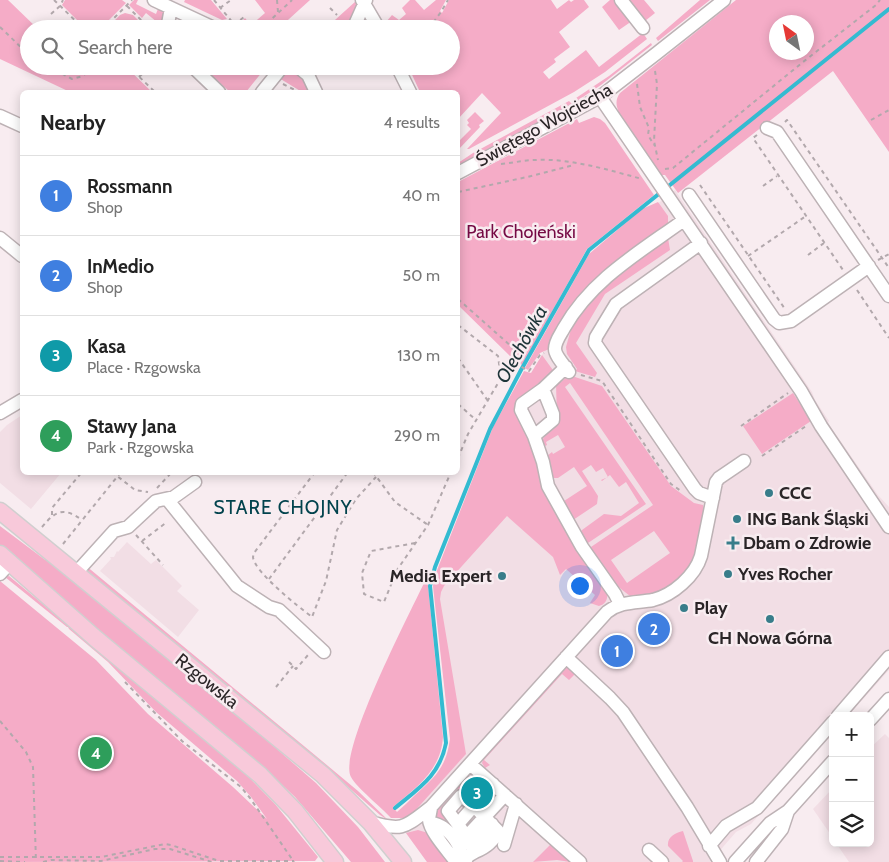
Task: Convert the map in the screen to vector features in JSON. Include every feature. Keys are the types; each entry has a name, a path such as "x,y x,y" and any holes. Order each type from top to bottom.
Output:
{"main road":[{"name":"Rzgowska","path":"0,511 323,776 370,822 403,862"},
{"path":"3,564 260,775 295,811 336,862"}],"street":[{"path":"154,0 205,20"},
{"path":"621,0 643,28"},
{"name":"Świętego Wojciecha","path":"460,172 600,96 648,61 724,0"},
{"path":"357,20 364,1"},
{"path":"364,1 374,20"},
{"path":"169,20 171,8"},
{"path":"201,75 217,90"},
{"path":"266,88 276,75"},
{"path":"308,75 315,90"},
{"path":"402,75 409,90"},
{"path":"600,96 798,386 817,419 889,527"},
{"path":"0,116 20,125"},
{"path":"768,128 777,132 889,296"},
{"path":"688,196 774,319 779,323 791,321 869,266"},
{"path":"620,604 582,547 548,486 534,436 522,410 522,404 568,370 556,354 555,348 569,320 594,288 607,276 684,220"},
{"path":"0,238 20,254"},
{"path":"700,244 616,304 596,337 595,343 695,489 699,493 713,498"},
{"path":"534,436 553,420 553,414 543,389"},
{"path":"0,414 20,401"},
{"path":"370,822 399,828 408,825 431,807 607,612 620,604 655,599 665,595 695,570 701,556 716,482 744,461"},
{"path":"76,573 108,536 119,528 128,527 156,501 174,497 195,482"},
{"path":"167,499 237,586 269,607 279,610 320,649"},
{"path":"566,657 623,712 687,807 720,862"},
{"path":"841,712 889,657"},
{"path":"874,716 889,699"},
{"path":"710,846 726,826 758,808 829,727"},
{"path":"470,764 580,862"},
{"path":"735,862 770,823 788,811 829,765"},
{"path":"471,845 455,821 471,803 493,784"},
{"path":"464,862 471,845 505,795"},
{"path":"471,803 498,829 497,834 486,846 471,845"},
{"path":"504,845 516,804"},
{"path":"431,807 430,822 434,832 456,862"},
{"path":"756,862 782,829 788,811"},
{"path":"430,822 448,831 460,850 464,862"},
{"path":"649,850 662,862"}],"path":[{"path":"54,0 75,20"},
{"path":"51,14 60,6 63,0"},
{"path":"112,20 132,0"},
{"path":"214,0 230,20"},
{"path":"220,8 231,0"},
{"path":"277,0 278,12"},
{"path":"270,20 292,0"},
{"path":"435,20 448,0"},
{"path":"491,156 496,164 536,160 577,164 623,174 654,176 673,168 880,0"},
{"path":"126,6 141,20"},
{"path":"330,8 337,15"},
{"path":"240,20 244,17"},
{"path":"0,27 20,46"},
{"path":"648,61 656,72 657,84 654,176"},
{"path":"630,74 637,83 637,99 649,128 648,135 656,146"},
{"path":"65,75 72,79 83,75"},
{"path":"139,77 153,90"},
{"path":"266,88 285,85 295,90"},
{"path":"871,120 889,110"},
{"path":"460,192 577,164"},
{"path":"762,186 778,176"},
{"path":"700,185 785,309 788,310"},
{"path":"748,256 806,216"},
{"path":"808,255 824,243"},
{"path":"460,301 512,347 518,357 518,365 527,370 529,371 543,353 556,354"},
{"path":"460,326 498,356 501,378 460,450"},
{"path":"460,361 488,401"},
{"path":"568,370 602,381 671,484 687,496"},
{"path":"741,426 798,386"},
{"path":"460,406 476,420"},
{"path":"762,456 817,419"},
{"path":"52,515 52,508 80,475"},
{"path":"63,544 117,477 134,490 145,492 156,489 169,475"},
{"path":"313,475 254,553 253,561 268,579 312,618 326,581 338,530 356,499 376,477 395,502 428,525"},
{"path":"268,579 346,475"},
{"path":"415,543 371,551 362,573 364,594 384,602 397,570 428,525 450,475"},
{"path":"42,527 52,515 66,512 74,514 82,520"},
{"path":"142,541 167,522"},
{"path":"128,527 163,565"},
{"path":"289,662 296,669 320,649"},
{"path":"276,687 293,666"},
{"path":"123,681 182,741 241,787 294,862"},
{"path":"0,721 26,752 34,767 36,862"},
{"path":"0,857 101,857 164,844 218,861 294,862"},
{"path":"43,862 51,860 101,860 155,849 170,849 212,862"},
{"path":"0,861 19,860 25,862"}],"shaded area":[{"path":"675,190 812,392 829,421 828,423 878,495 889,507 889,670 852,712 829,712 829,737 751,824 736,832 710,862 427,862 406,833 397,812 434,778 445,763 448,752 450,739 448,716 433,586 498,431 542,355 594,254"},
{"path":"20,416 20,475 59,475 31,509 0,483 0,432"},
{"path":"127,542 151,564 156,560 182,586 177,591 199,610 178,637 100,571 111,559 110,557 114,557 117,551"},
{"path":"885,734 889,738 889,862 849,862 839,847 874,847 874,744"},
{"path":"829,792 829,832 813,809"}],"green space":[{"path":"0,0 8,0 29,20 20,20 20,68 0,59"},
{"path":"65,0 122,0 126,3 109,20 77,20 62,5"},
{"path":"134,0 138,0 136,4 156,14 159,6 164,13 165,20 154,20 146,13 142,18 129,5"},
{"path":"185,0 211,0 227,19 222,20 184,2"},
{"path":"255,0 310,0 288,20 257,20 265,13"},
{"path":"410,0 415,0 424,10 436,0 446,0 440,11 442,13 449,0 551,0 557,9 569,0 571,2 574,0 584,0 589,7 559,32 570,47 554,59 556,62 543,72 549,79 586,50 599,67 643,33 647,39 605,72 574,92 467,149 501,113 482,93 460,117 460,90 419,90 412,75 460,75 460,20 399,20 406,14 402,8"},
{"path":"610,0 615,0 632,21 619,30 602,7"},
{"path":"629,0 644,0 655,13 645,21"},
{"path":"700,0 710,0 658,41 656,38"},
{"path":"736,0 889,0 889,152 833,71 678,193 665,175 661,175 619,113 616,103 620,93"},
{"path":"356,1 358,3 353,20 335,20"},
{"path":"125,13 133,15 138,20 115,20"},
{"path":"392,15 399,20 388,20"},
{"path":"651,43 652,45 601,85 577,101 576,98 609,76"},
{"path":"34,75 134,75 150,90 66,90"},
{"path":"211,75 260,75 248,90 228,90"},
{"path":"282,75 303,75 312,90 299,90 279,78"},
{"path":"569,101 572,104 460,163 473,153"},
{"path":"475,112 484,121 460,148 460,140 471,129 467,125 469,123 467,120"},
{"name":"Park Chojeński","path":"594,117 605,123 654,195 587,249 522,365 519,363 517,366 513,359 460,307 460,181 577,119 579,123"},
{"path":"658,202 668,216 668,225 610,267 549,349 540,353 528,370 525,368 589,254 642,209"},
{"path":"668,238 670,250 605,294 576,343 597,373 595,377 575,371 577,369 567,354 566,347 571,329 578,317 602,286"},
{"path":"542,355 555,373 522,401 538,459 607,592 607,599 605,603 599,606 590,603 595,595 566,569 560,575 553,557 507,516 444,586 441,592 440,599 466,754 413,813 405,818 391,818 351,777 350,763 355,740 378,681 425,581 428,585 443,737 438,759 433,768 419,785 393,807 397,812 428,783 446,757 450,739 433,586 434,578 493,427 524,371 531,373"},
{"path":"569,375 602,386 671,486 694,503 703,505 700,534 693,558 682,575 667,587 649,594 630,596 616,585 588,549 653,505 570,383 565,387 646,504 585,545 580,534 582,530 604,514 621,516 639,503 626,482 619,487 610,475 608,477 603,468 596,472 591,465 582,471 598,496 597,504 573,520 563,505 564,501 587,486 574,467 558,478 552,478 547,456 565,447 558,435 546,442 547,445 543,447 542,440 556,422 556,384 559,379 561,382","holes":["654,531 670,553 627,583 611,560"]},
{"path":"793,393 811,421 762,454 743,426"},
{"path":"0,526 44,559 67,572 209,690 316,783 358,827 385,862 351,862 295,797 260,764 141,667 0,545"},
{"path":"85,565 358,791 388,820 83,568"},
{"path":"9,576 236,764 275,804 318,857 315,861 0,862 0,581 96,660 148,714 267,819 237,781 156,712 108,662 68,627 5,577"},
{"path":"567,667 574,671 574,675 569,680 562,674 484,760 490,765 485,768 482,763 484,756"},
{"path":"469,778 477,779 483,784 482,792 477,788 470,796 443,814 467,847 433,818 436,810 463,780"},
{"path":"418,830 428,833 450,862 427,862 406,833"},
{"path":"683,831 693,862 682,862 668,846 672,836"},
{"path":"551,844 571,862 557,860 533,862"}],"waterway":[{"name":"Olechówka","path":"395,808 420,787 434,772 439,764 446,743 430,586 435,567 490,429 589,250 889,9"}],"place":[{"name":"CCC","path":"769,493"},
{"name":"ING Bank Śląski","path":"737,519"},
{"name":"Dbam o Zdrowie","path":"733,543"},
{"name":"Yves Rocher","path":"728,574"},
{"name":"Media Expert","path":"502,576"},
{"name":"Play","path":"684,608"},
{"name":"CH Nowa Górna","path":"770,619"},
{"name":"InMedio","path":"654,629"},
{"name":"Rossmann","path":"617,651"},
{"name":"Stawy Jana","path":"96,753"},
{"name":"Kasa","path":"477,793"}],"district":[{"name":"STARE CHOJNY","path":"283,507"}]}
